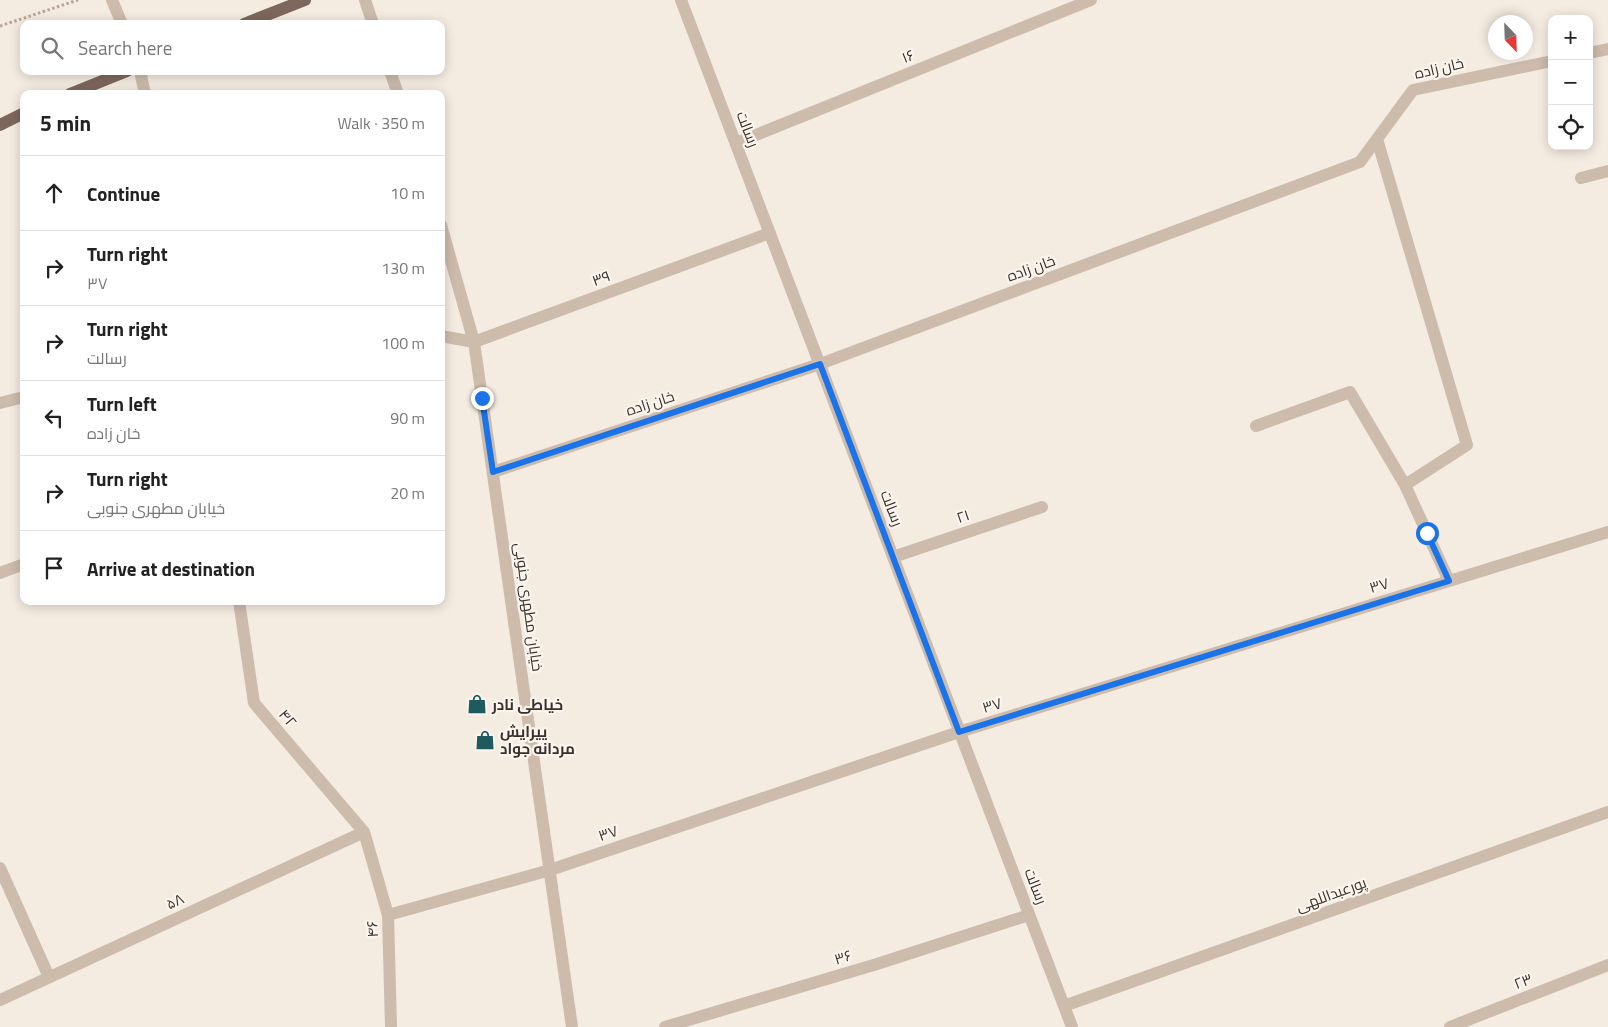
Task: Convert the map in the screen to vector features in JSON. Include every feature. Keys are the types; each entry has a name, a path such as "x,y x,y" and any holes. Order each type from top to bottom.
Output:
{"main road":[{"path":"254,20 305,0"},
{"path":"80,90 116,75"},
{"path":"0,125 20,115"}],"street":[{"path":"112,0 120,20"},
{"path":"365,0 372,20"},
{"name":"رسالت","path":"681,0 1072,1027"},
{"name":"۱۶","path":"736,143 1092,0"},
{"path":"1593,52 1608,49"},
{"name":"خان زاده","path":"493,472 820,364 1360,162 1413,90 1548,62"},
{"path":"141,75 144,90"},
{"path":"391,75 397,90"},
{"path":"1378,139 1467,446 1405,485"},
{"path":"1581,178 1608,172"},
{"name":"۳۹","path":"474,342 770,233"},
{"name":"خیابان مطهری جنوبی","path":"445,240 474,342 572,1027"},
{"path":"445,337 474,342"},
{"path":"1256,426 1350,392 1405,485 1449,581"},
{"path":"0,403 20,398"},
{"name":"۲۱","path":"893,557 1042,506"},
{"name":"۳۷","path":"388,915 550,870 959,732 1608,532"},
{"path":"0,573 20,566"},
{"name":"۴۲","path":"240,605 254,703 364,832"},
{"name":"پورعبداللهی","path":"1064,1006 1608,812"},
{"name":"۴۶","path":"364,832 388,915 390,1027"},
{"name":"۵۸","path":"0,1000 364,832"},
{"path":"0,868 48,977"},
{"name":"۳۶","path":"665,1027 877,964 1029,915"},
{"name":"۲۳","path":"1450,1027 1608,965"}],"path":[{"path":"0,26 78,0"}],"place":[{"name":"خیاطی نادر","path":"477,704"},
{"name":"پیرایش مردانه جواد","path":"485,740"}],"route":[{"path":"482,398 493,472 820,364 959,732 1449,581 1427,533"}]}
